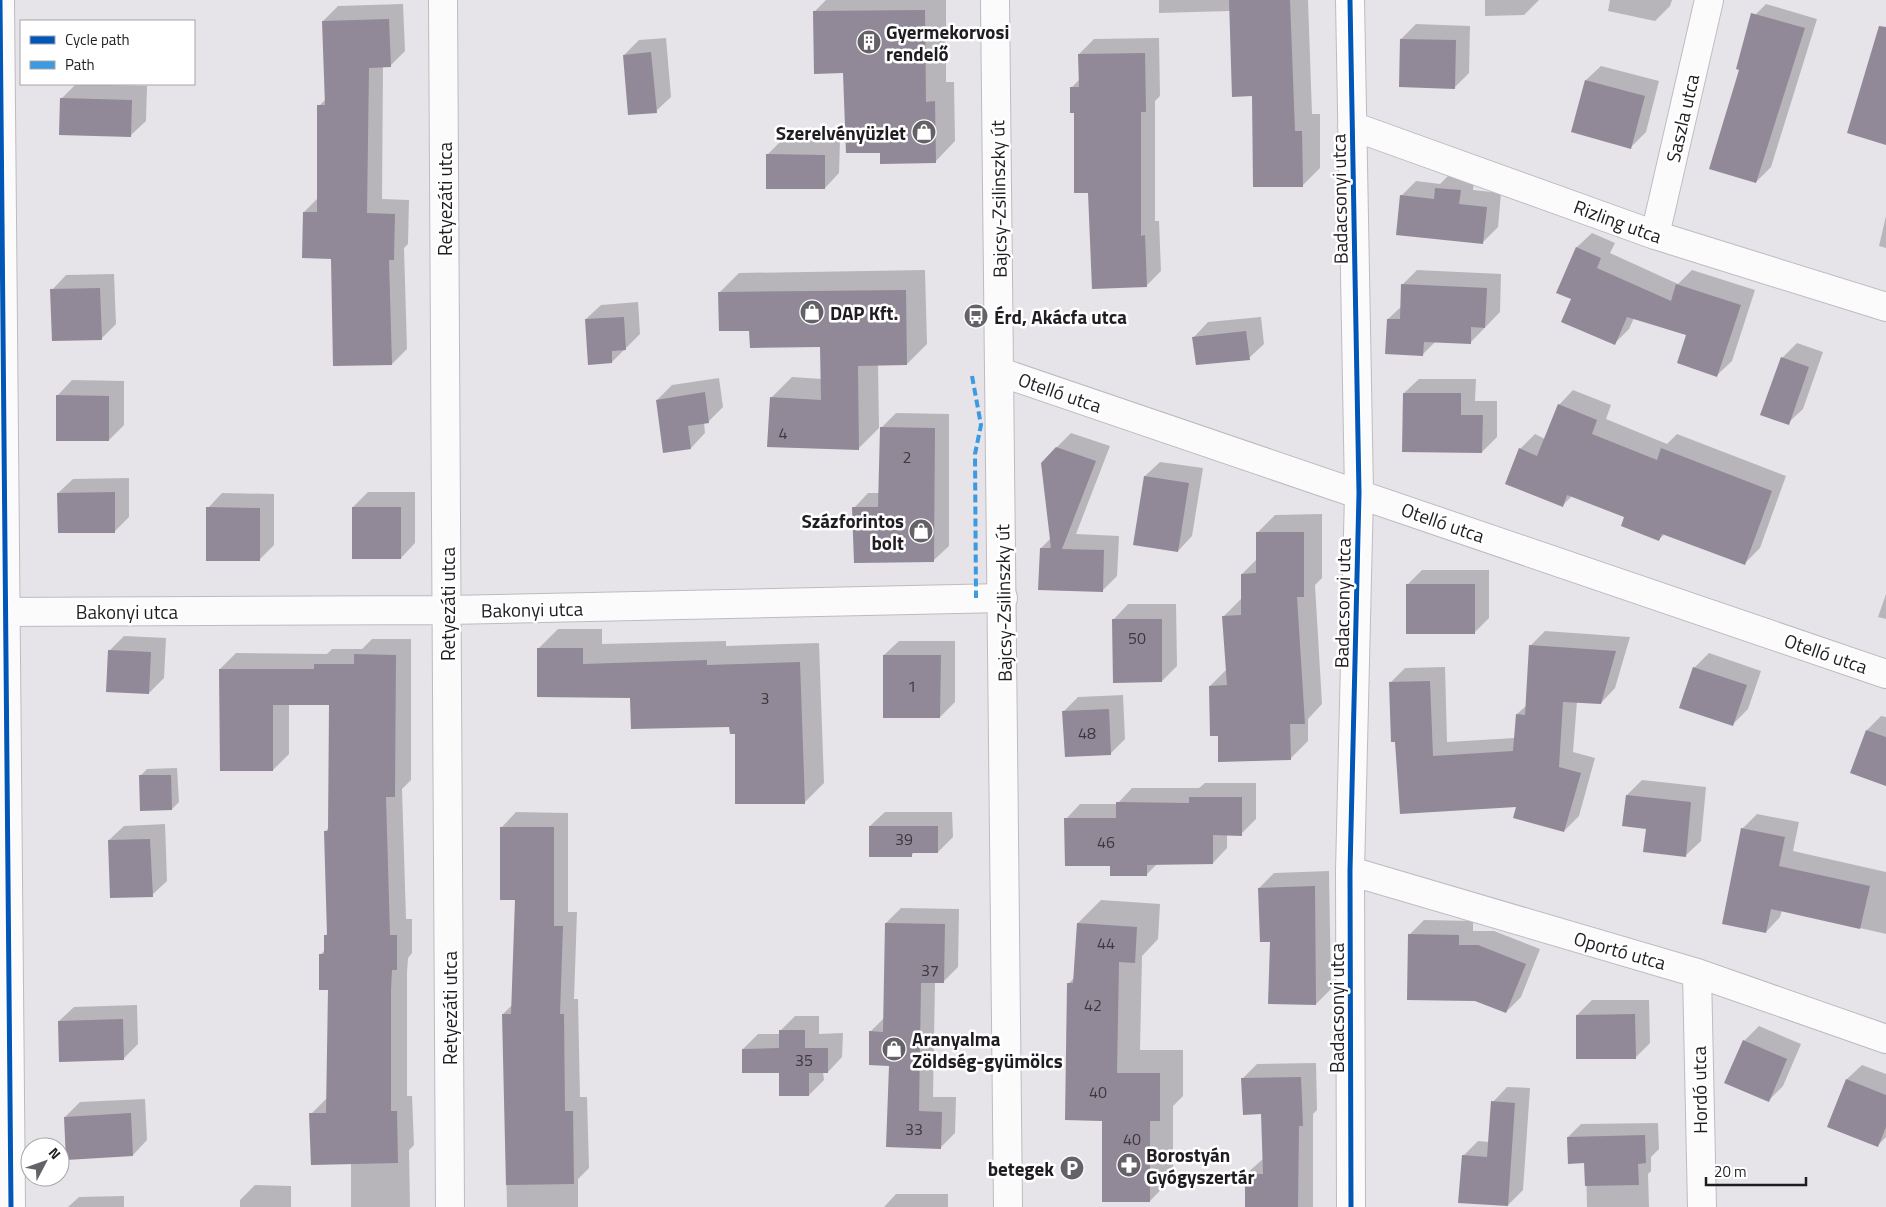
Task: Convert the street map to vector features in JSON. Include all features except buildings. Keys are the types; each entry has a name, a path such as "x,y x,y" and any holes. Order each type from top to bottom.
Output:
{"street":[{"path":"0,0 2,612 11,1207"},
{"name":"Retyezáti utca","path":"443,0 450,1207"},
{"name":"Bajcsy-Zsilinszky út","path":"996,0 1008,1207"},
{"name":"Badacsonyi utca","path":"1350,0 1360,493 1350,871 1351,1207"},
{"name":"Saszla utca","path":"1655,235 1709,0"},
{"name":"Rizling utca","path":"1352,126 1655,235 1886,307"},
{"name":"Otelló utca","path":"1000,372 1360,493 1886,674"},
{"name":"Bakonyi utca","path":"2,612 447,610 1003,598"},
{"name":"Oportó utca","path":"1350,871 1698,973 1886,1039"},
{"name":"Hordó utca","path":"1698,973 1702,1207"}],"marked path":[{"path":"972,376 981,425 975,454 976,598"}],"cycle path":[{"path":"0,0 11,1207"},
{"path":"1350,0 1359,493 1350,871 1351,1207"}],"place":[{"name":"Gyermekorvosi rendelő","path":"869,42"},
{"name":"Szerelvényüzlet","path":"924,132"},
{"name":"DAP Kft.","path":"812,312"},
{"name":"Érd, Akácfa utca","path":"976,316"},
{"name":"Százforintos bolt","path":"921,531"},
{"name":"Aranyalma Zöldség-gyümölcs","path":"894,1049"},
{"name":"Borostyán Gyógyszertár","path":"1129,1165"},
{"name":"betegek","path":"1072,1168"}]}
